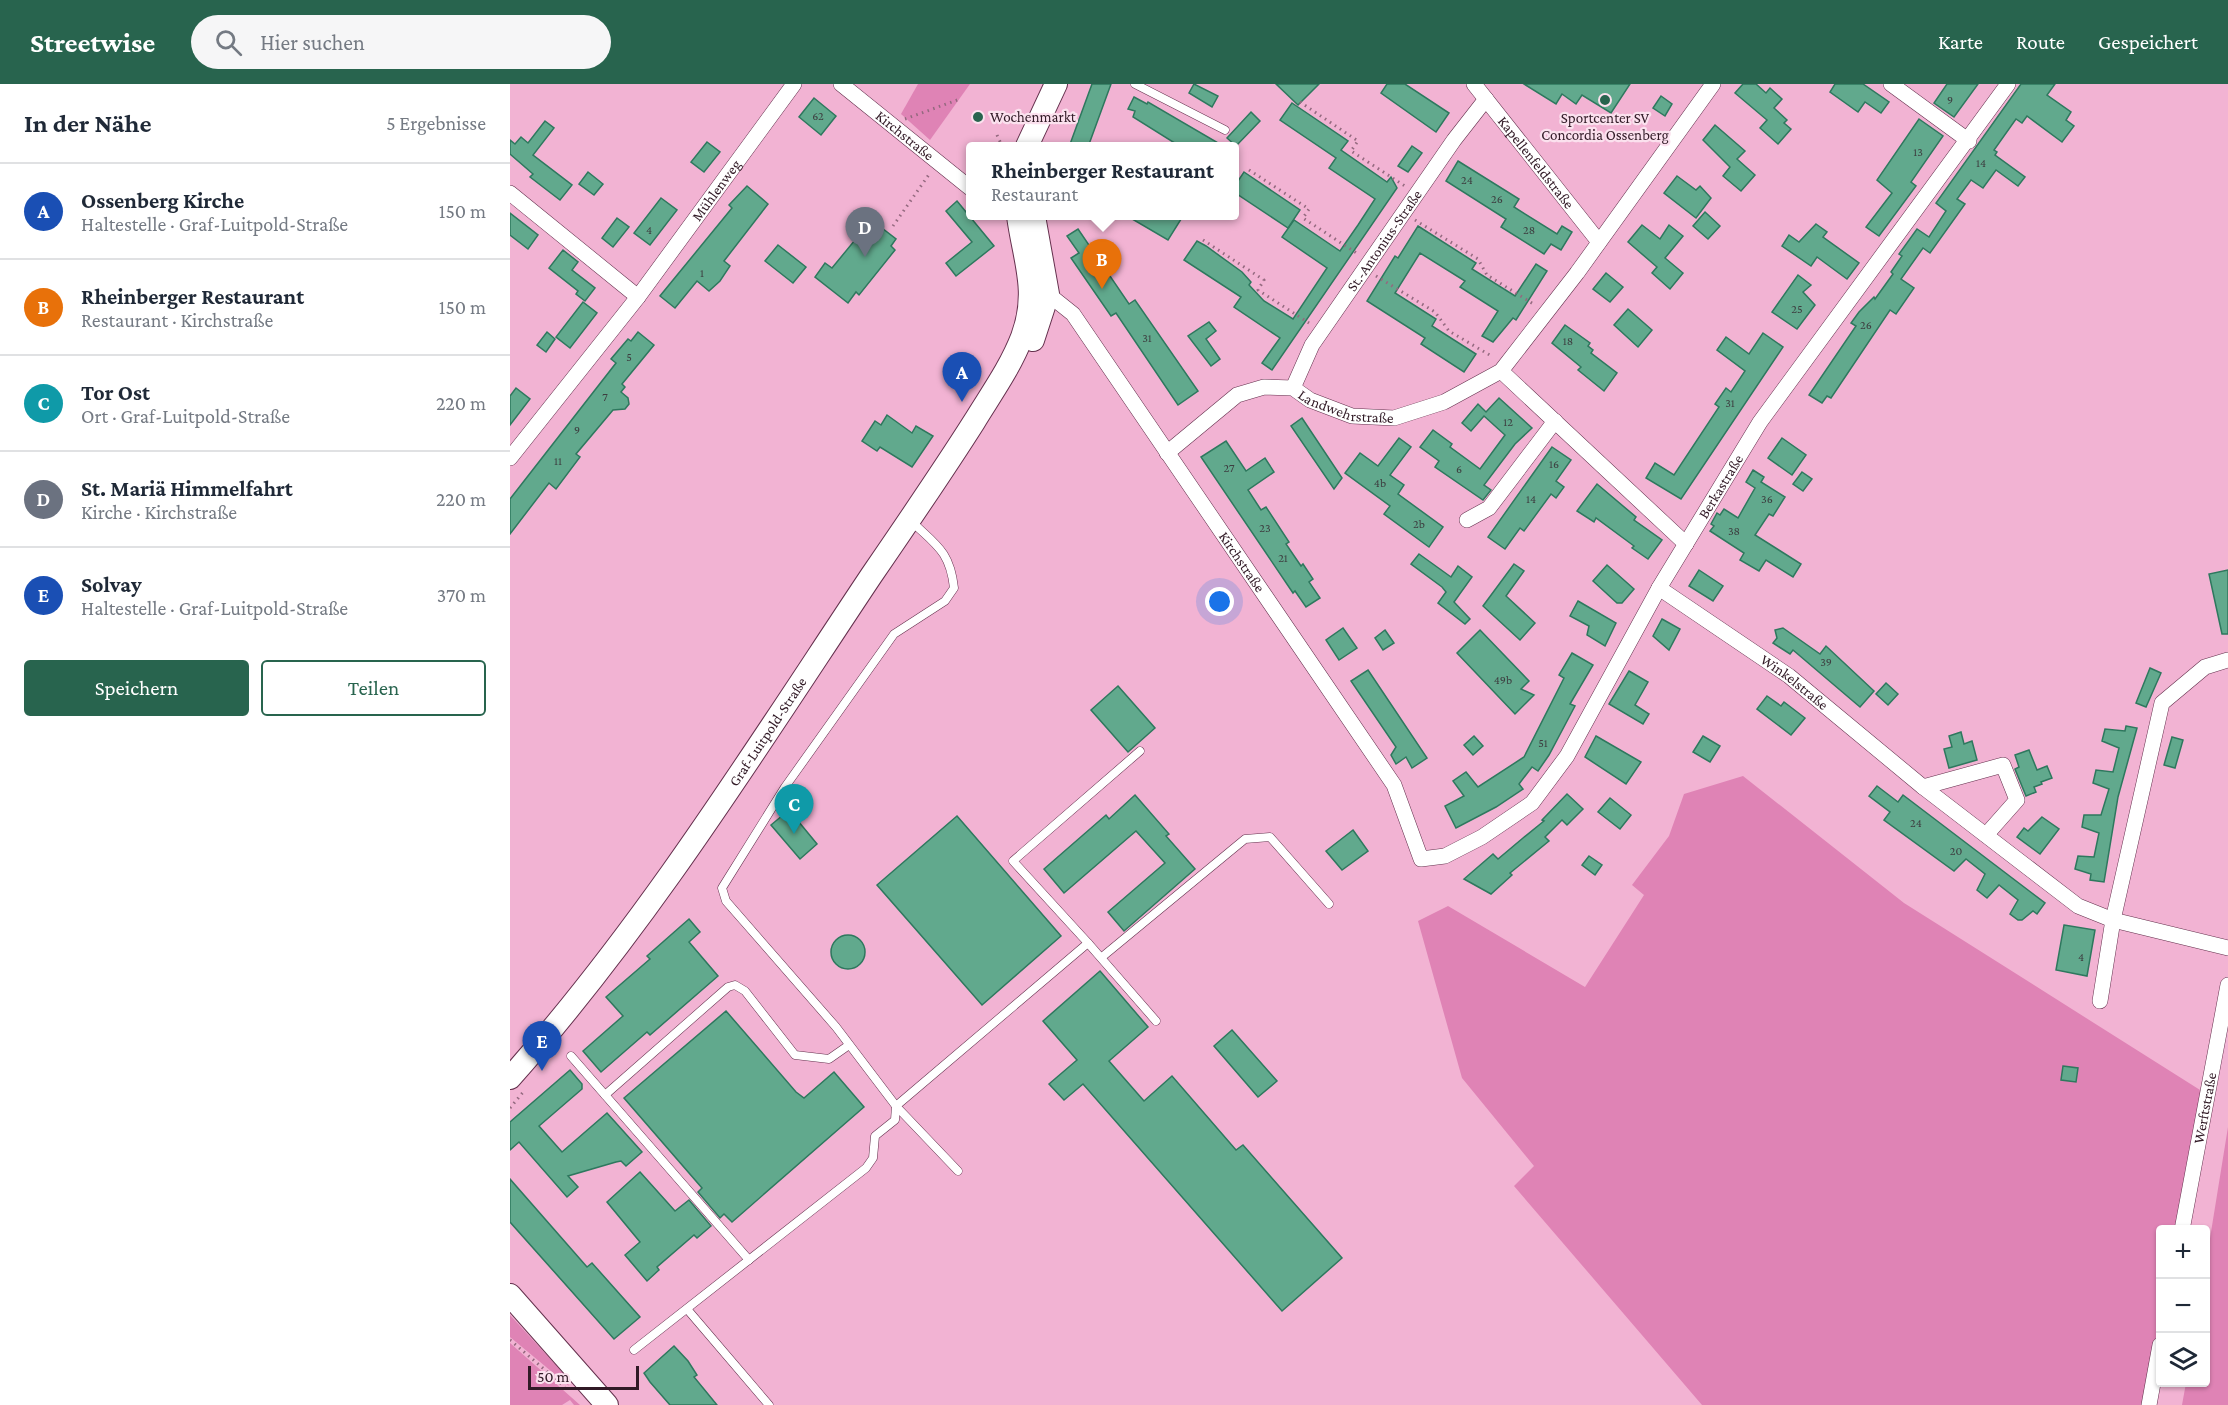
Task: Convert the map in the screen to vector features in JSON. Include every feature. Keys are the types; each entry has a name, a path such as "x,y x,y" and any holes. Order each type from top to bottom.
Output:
{"street":[{"name":"Mühlenweg","path":"510,458 638,297 794,84"},
{"name":"Kirchstraße","path":"841,84 966,185"},
{"path":"1031,142 1036,123 1056,84"},
{"name":"Kapellenfeldstraße","path":"1474,84 1599,242"},
{"name":"Landwehrstraße","path":"1167,453 1237,395 1264,387 1293,388 1310,400 1352,416 1394,418 1444,402 1504,368 1599,242 1713,84"},
{"path":"1891,84 1969,141"},
{"name":"Berkastraße","path":"1421,859 1445,856 1482,837 1532,803 1568,756 1659,588 1760,422 1969,141 2008,84"},
{"name":"St.-Antonius-Straße","path":"1293,388 1312,345 1321,331 1486,99"},
{"path":"510,193 638,297"},
{"name":"Graf-Luitpold-Straße","path":"1019,220 1030,273 1040,295"},
{"name":"Graf-Luitpold-Straße","path":"510,1078 633,927 910,520 1008,370 1040,295 1034,220"},
{"name":"Kirchstraße","path":"1040,295 1073,314 1394,785 1421,859"},
{"path":"1504,368 1555,421 1686,544"},
{"path":"1467,520 1489,508 1555,421"},
{"name":"Winkelstraße","path":"1659,588 1789,676 1923,787 2078,906 2113,920 2228,948"},
{"path":"2100,1001 2113,920 2162,703 2205,667 2228,660"},
{"path":"1923,787 2003,765 2017,800 1986,835"},
{"name":"Werftstraße","path":"2183,1225 2228,985"},
{"path":"510,1295 607,1405"},
{"path":"2149,1405 2156,1367"}],"lane":[{"path":"1135,84 1225,130"},
{"path":"910,520 939,547 952,565 954,588 945,601 894,634 784,787 722,888 726,902 741,921 849,1045 896,1106 958,1171"},
{"path":"1140,751 1013,861 1102,957 1156,1021"},
{"path":"1102,957 1245,839 1270,837 1329,904"},
{"path":"634,1350 866,1168 873,1158 875,1136 895,1120 896,1106 1088,943"},
{"path":"605,1095 728,987 735,985 745,991 795,1056 829,1059 849,1045"},
{"path":"571,1056 749,1260"},
{"path":"687,1309 769,1405"}],"path":[{"path":"890,124 960,99"},
{"path":"1300,102 1358,141 1352,151 1417,194"},
{"path":"997,135 1000,142"},
{"path":"893,226 938,162"},
{"path":"1249,170 1309,209 1303,218 1435,312 1449,331 1504,368"},
{"path":"1403,213 1478,259 1487,274 1546,312"},
{"path":"1203,240 1264,280 1258,290 1321,331"},
{"path":"510,1340 571,1391"}],"shaded area":[{"path":"918,84 970,84 930,140 901,114"},
{"path":"1743,776 1904,903 2208,1095 2183,1225 2156,1225 2156,1367 2149,1405 1702,1405 1514,1186 1534,1166 1462,1078 1418,921 1448,906 1585,987 1644,895 1632,885 1669,836 1684,794"},
{"path":"2228,1127 2228,1405 2182,1405 2185,1387 2210,1387 2210,1238"},
{"path":"510,1315 564,1374 569,1386 510,1337"},
{"path":"510,1343 580,1405 574,1405 570,1400 562,1405 510,1405"}],"building":[{"path":"1092,84 1111,84 1090,142 1071,142"},
{"path":"1194,84 1218,96 1212,107 1189,93"},
{"path":"1276,84 1319,84 1298,105"},
{"path":"1387,84 1405,84 1449,113 1436,132 1381,93"},
{"name":"Sportcenter SV Concordia Ossenberg","path":"1524,84 1630,84 1611,113 1582,95 1576,104 1562,94 1556,104"},
{"path":"1743,84 1756,84 1766,93 1770,88 1782,99 1774,108 1787,120 1784,123 1791,129 1778,144 1760,128 1767,120 1735,93"},
{"path":"1835,84 1863,84 1889,102 1881,113 1865,102 1858,112 1830,92"},
{"path":"1947,84 1978,84 1954,117 1934,103"},
{"path":"2021,84 2055,84 2047,95 2071,112 2066,120 2074,126 2062,142 2027,116 2022,123 2016,119 1994,150 1997,152 1995,155 2025,177 2018,186 1996,170 1983,188 1971,180 1957,199 1965,204 1930,253 1923,248 1901,279 1914,288 1896,314 1890,310 1831,398 1827,396 1822,403 1809,395 1856,326 1851,323 1874,297 1875,299 1893,274 1891,272 1902,256 1899,254 1917,229 1929,237 1946,211 1936,203"},
{"path":"1661,96 1672,104 1665,116 1653,108"},
{"path":"1134,97 1147,104 1148,102 1216,142 1173,142 1133,117 1135,111 1128,109"},
{"path":"814,98 836,116 821,135 799,117"},
{"path":"1292,103 1348,141 1341,150 1387,182 1391,177 1397,188 1272,370 1262,363 1280,338 1234,307 1241,297 1184,260 1197,241 1242,272 1251,282 1249,285 1264,301 1293,319 1327,268 1282,237 1294,220 1340,251 1358,225 1375,199 1329,168 1336,158 1280,120"},
{"path":"1251,112 1260,121 1239,143 1232,142 1227,138"},
{"path":"1919,119 1943,136 1911,182 1916,186 1879,236 1866,227 1892,193 1877,180"},
{"path":"545,121 554,128 533,155 572,185 560,200 530,177 533,174 510,154 510,140 515,144 521,137 528,143"},
{"path":"1715,125 1745,151 1737,159 1755,175 1741,191 1723,176 1730,167 1703,140"},
{"path":"707,142 720,152 704,172 691,162"},
{"path":"1412,146 1422,153 1408,172 1398,166"},
{"path":"1458,161 1519,199 1514,207 1557,234 1562,226 1572,232 1561,250 1551,244 1544,254 1501,227 1506,219 1446,181"},
{"path":"588,172 603,184 594,195 579,184"},
{"path":"1244,172 1300,210 1288,228 1239,195 1239,180"},
{"path":"1677,176 1696,190 1700,186 1711,198 1696,218 1664,193"},
{"path":"747,186 768,204 724,261 730,266 720,281 709,291 697,281 675,308 660,296 732,208 729,205"},
{"path":"661,198 677,210 650,245 634,233"},
{"path":"957,201 966,212 966,220 973,220 994,246 956,276 946,263 972,242 946,211"},
{"path":"1705,212 1720,226 1708,239 1693,226"},
{"path":"510,213 538,235 528,249 510,235"},
{"path":"617,218 629,227 613,247 602,238"},
{"path":"1134,220 1180,220 1168,240"},
{"path":"864,221 875,229 878,225 896,239 891,246 895,250 859,295 856,292 848,303 815,277 825,263 832,268 860,234 856,231"},
{"path":"1816,224 1827,232 1823,237 1859,263 1847,279 1817,257 1811,266 1782,246 1789,235 1799,242"},
{"path":"1642,225 1660,239 1669,225 1683,236 1665,258 1683,273 1670,289 1652,273 1657,267 1628,242"},
{"path":"1418,226 1476,263 1472,269 1515,296 1536,264 1547,271 1516,320 1513,318 1493,342 1482,336 1498,311 1460,287 1465,281 1420,253 1395,293 1436,319 1432,326 1476,354 1464,372 1421,344 1425,338 1367,301 1395,256 1398,258"},
{"path":"1078,229 1129,304 1135,300 1198,391 1178,405 1116,313 1111,316 1071,258 1079,253 1067,236"},
{"path":"778,245 806,267 793,283 765,261"},
{"path":"563,250 578,262 572,270 595,288 585,301 576,294 578,291 549,268"},
{"path":"1606,273 1623,287 1610,302 1593,289"},
{"path":"1798,275 1811,285 1803,292 1815,305 1797,329 1772,312"},
{"path":"583,302 597,313 570,348 556,337"},
{"path":"1628,309 1652,330 1638,347 1614,325"},
{"path":"1209,322 1216,331 1206,339 1220,359 1211,366 1188,336"},
{"path":"1565,325 1590,343 1588,346 1593,350 1591,353 1617,373 1604,391 1578,370 1581,367 1552,343"},
{"path":"547,332 555,339 546,352 537,345"},
{"path":"638,332 654,345 622,384 625,387 621,392 628,398 629,404 625,409 613,410 576,454 580,457 556,489 549,483 510,534 510,499 616,363 611,359 628,339 631,341"},
{"path":"1763,333 1783,347 1681,499 1646,478 1655,463 1674,475 1719,407 1715,404 1726,388 1731,392 1745,371 1717,350 1726,337 1749,354"},
{"path":"516,388 530,399 510,425 510,396"},
{"path":"1499,398 1532,428 1515,444 1484,485 1491,490 1483,500 1435,467 1439,461 1420,447 1433,430 1452,444 1450,447 1480,469 1505,435 1484,416 1471,431 1462,423 1478,404 1486,412"},
{"path":"887,415 912,433 916,426 933,436 912,467 880,447 877,451 862,441 875,421 881,425"},
{"path":"1302,418 1342,478 1334,489 1291,426"},
{"path":"1399,438 1411,447 1390,475 1404,485 1398,494 1443,527 1429,547 1384,514 1390,506 1345,473 1360,453 1378,466"},
{"path":"1782,438 1806,455 1792,475 1768,458"},
{"path":"1226,441 1246,471 1265,458 1274,472 1248,490 1261,510 1266,507 1289,542 1286,544 1313,579 1309,582 1320,598 1306,607 1295,591 1293,593 1201,457"},
{"path":"1552,447 1571,460 1556,481 1564,487 1556,498 1551,494 1524,531 1520,528 1505,549 1488,537"},
{"path":"1753,470 1764,477 1761,482 1785,497 1773,516 1769,514 1755,535 1801,564 1793,577 1766,560 1759,571 1740,560 1744,553 1710,531 1714,526 1711,524 1717,513 1720,515 1724,509 1738,518 1755,488 1746,482"},
{"path":"1802,472 1812,479 1803,491 1793,484"},
{"path":"1597,484 1636,517 1634,520 1662,540 1648,559 1596,518 1594,522 1577,511"},
{"path":"1419,554 1451,577 1458,566 1472,577 1454,602 1470,619 1465,624 1438,603 1446,592 1442,587 1411,564"},
{"path":"1514,564 1524,571 1506,596 1535,623 1520,640 1483,606"},
{"path":"1607,565 1634,589 1622,603 1617,603 1593,581"},
{"path":"1699,570 1723,586 1713,601 1689,586"},
{"path":"2228,570 2228,634 2222,634 2209,574"},
{"path":"1578,601 1616,623 1605,646 1587,635 1589,626 1570,616"},
{"path":"1662,619 1680,629 1669,650 1653,636"},
{"path":"1343,628 1357,648 1339,660 1326,640"},
{"path":"1783,628 1820,654 1826,646 1874,691 1860,707 1793,650 1790,654 1773,643 1777,638 1775,630"},
{"path":"1385,630 1394,643 1383,650 1375,638"},
{"path":"1480,630 1529,681 1521,689 1534,695 1515,714 1457,653"},
{"path":"1572,653 1593,665 1570,704 1575,706 1549,755 1538,771 1532,767 1519,784 1523,789 1496,807 1456,828 1445,806 1464,796 1453,781 1466,772 1478,787 1524,757 1564,678 1559,675"},
{"path":"2150,668 2161,673 2146,707 2136,703"},
{"path":"1368,670 1427,758 1412,768 1406,757 1396,764 1391,755 1396,747 1351,681"},
{"path":"1629,671 1648,682 1635,705 1649,714 1643,724 1609,704"},
{"path":"1886,683 1898,694 1888,705 1876,694"},
{"path":"1118,686 1155,728 1128,752 1091,710"},
{"path":"1767,696 1781,706 1784,702 1805,718 1791,735 1757,709"},
{"path":"2126,726 2137,728 2118,797 2104,882 2090,880 2091,874 2075,869 2078,856 2094,857 2099,833 2082,827 2084,815 2101,815 2109,789 2093,783 2096,770 2113,772 2119,748 2102,741 2105,729 2125,731"},
{"path":"1961,732 1964,744 1972,741 1977,760 1949,768 1944,749 1952,747 1949,736"},
{"path":"1474,736 1483,746 1473,755 1464,745"},
{"path":"1596,736 1641,762 1626,784 1585,757"},
{"path":"1703,736 1720,746 1710,762 1693,752"},
{"path":"2172,737 2183,740 2175,768 2164,765"},
{"path":"2029,750 2037,770 2047,766 2052,778 2041,782 2042,784 2034,787 2036,792 2026,796 2015,769 2019,767 2015,755"},
{"path":"1877,786 1898,802 1903,795 2045,903 2037,914 2033,911 2022,920 2018,920 2010,914 2018,900 1999,885 1987,898 1977,890 1985,874 1966,859 1954,871 1884,820 1890,812 1869,796"},
{"path":"1567,794 1583,809 1567,825 1562,820 1545,837 1549,841 1510,873 1512,875 1491,894 1464,879 1493,854 1498,859 1544,821 1542,820"},
{"path":"1135,795 1169,834 1166,836 1195,869 1124,931 1108,912 1165,863 1136,831 1064,893 1044,869 1106,815 1109,819"},
{"path":"1610,798 1631,815 1620,829 1598,812"},
{"path":"789,810 817,844 800,859 771,825"},
{"path":"957,816 1061,936 982,1005 877,885"},
{"path":"2042,817 2059,829 2040,854 2017,837 2024,828 2028,831"},
{"path":"1353,830 1368,851 1342,870 1326,851"},
{"path":"1589,856 1602,865 1595,875 1582,865"},
{"path":"689,919 700,932 689,942 718,976 650,1035 647,1032 601,1072 583,1051 623,1016 606,997 650,959 647,956"},
{"path":"2064,925 2095,930 2087,976 2056,970"},
{"path":"848,935 860,940 865,952 860,964 848,969 836,964 831,952 836,940"},
{"path":"1100,971 1148,1027 1109,1061 1144,1101 1172,1076 1236,1150 1243,1145 1342,1258 1282,1311 1083,1084 1064,1100 1049,1084 1077,1060 1043,1021"},
{"path":"726,1011 796,1092 804,1098 834,1072 864,1107 732,1222 724,1214 720,1218 698,1192 702,1188 624,1098"},
{"path":"1232,1030 1277,1081 1258,1097 1214,1046"},
{"path":"2063,1066 2078,1068 2076,1082 2061,1080"},
{"path":"570,1070 582,1084 582,1089 539,1126 562,1152 607,1113 642,1152 626,1166 621,1161 568,1176 578,1187 567,1197 519,1142 510,1150 510,1122"},
{"path":"640,1172 675,1211 689,1200 711,1226 697,1238 694,1235 657,1267 659,1270 647,1281 625,1255 640,1242 607,1202"},
{"path":"510,1179 587,1267 592,1263 640,1317 614,1339 510,1222"},
{"path":"674,1346 688,1361 697,1375 694,1377 717,1405 670,1405 650,1382 644,1373"}],"place":[{"name":"Sportcenter SV Concordia Ossenberg","path":"1605,100"},
{"name":"Wochenmarkt","path":"978,117"},
{"name":"St. Mariä Himmelfahrt","path":"865,257"},
{"name":"Rheinberger Restaurant","path":"1102,289"},
{"name":"Ossenberg Kirche","path":"962,402"},
{"name":"Tor Ost","path":"794,834"},
{"name":"Solvay","path":"542,1071"}]}
